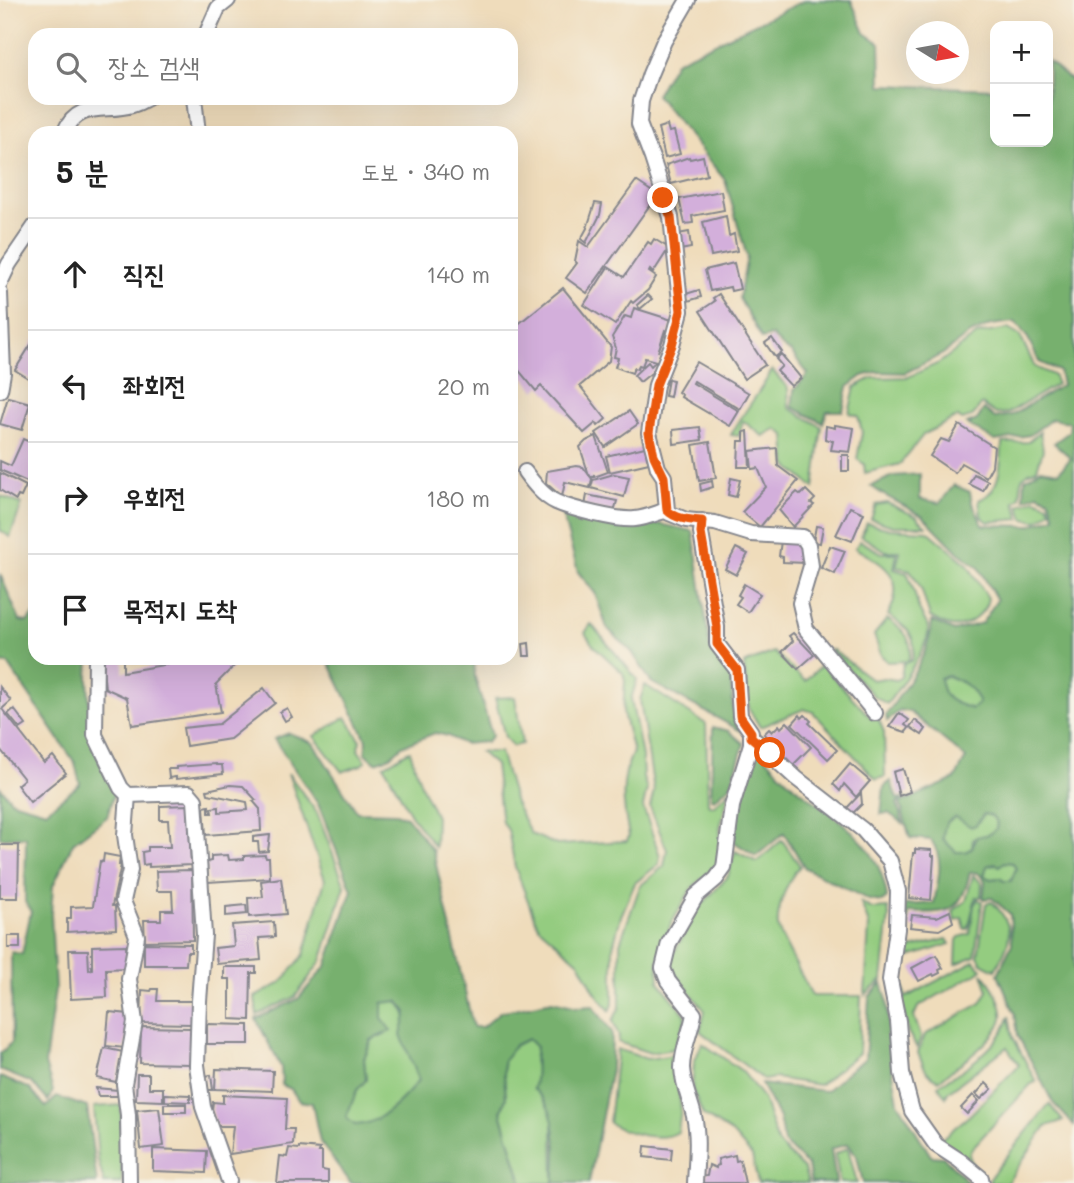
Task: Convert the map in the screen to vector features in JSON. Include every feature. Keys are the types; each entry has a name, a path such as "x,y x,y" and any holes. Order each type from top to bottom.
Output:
{"street":[{"path":"209,28 218,8 228,0"},
{"path":"688,0 664,41 650,74 641,102 639,124 671,217 681,311 672,345 656,385 649,433 654,456 664,477 667,510 686,520 715,523 751,534 803,537 808,545 811,566 800,603 806,629 875,713"},
{"path":"68,126 74,116 86,111 132,105"},
{"path":"195,105 197,126"},
{"path":"0,283 28,236"},
{"path":"0,293 3,373 0,391"},
{"path":"525,472 535,486 555,502 573,507 620,519 637,519 667,510"},
{"path":"695,1183 697,1143 694,1116 684,1089 682,1065 694,1014 668,981 663,968 669,943 696,897 724,868 732,806 751,737 751,732 740,716 737,670 717,644 717,627 701,533 702,521"},
{"path":"96,665 95,735 121,788 128,795 189,793 195,800 204,935 197,1065 203,1107 229,1181"},
{"path":"751,737 796,778 863,830 890,861 898,891 897,929 890,980 898,1021 902,1073 912,1111 936,1145 981,1178 982,1183"},
{"path":"128,795 125,835 130,870 123,901 137,936 129,979 135,1022 124,1084 128,1115 129,1183"}],"green space":[{"path":"805,0 851,0 865,33 880,43 881,85 990,89 990,147 1053,147 1053,65 1074,83 1074,1125 1053,1103 1018,1036 1015,1014 998,974 1012,944 1010,914 992,898 983,899 985,881 978,873 970,872 962,896 951,908 934,912 909,912 907,924 904,925 905,905 934,903 939,863 931,840 910,838 900,803 955,779 966,758 910,712 900,710 887,721 886,715 922,659 932,621 954,631 982,623 997,600 978,567 958,552 923,516 871,486 893,476 920,474 920,499 940,503 954,485 970,492 972,503 983,525 1029,526 1055,517 1049,499 1038,494 1024,499 1025,479 1041,469 1059,472 1071,458 1054,443 1069,432 1070,422 1052,419 1030,435 995,441 967,424 977,420 984,409 995,418 1012,415 1062,385 1059,371 1039,362 1028,338 1015,322 991,325 968,335 943,354 905,373 877,372 863,376 848,387 843,411 827,411 823,423 792,407 794,390 808,374 791,352 772,336 762,339 739,298 747,257 725,180 656,95 675,62","holes":["948,676 959,680 979,703 972,709 950,700 943,692 940,678","984,814 992,816 997,823 996,829 990,834 976,837 972,848 965,852 956,852 943,839 945,825 952,819 956,817 971,827 976,825","1005,862 1013,863 1016,869 1011,881 984,876 987,866 995,863 999,866"]},
{"path":"1008,329 1020,336 1035,367 1053,375 1057,384 1008,413 996,414 982,404 972,417 962,420 957,417 924,434 900,464 865,473 864,464 857,459 862,432 858,416 849,413 855,387 872,378 908,377 939,363 978,334"},
{"path":"772,370 788,388 789,408 822,427 814,488 787,465 785,435 776,429 763,436 743,421 739,436 731,435"},
{"path":"1040,432 1043,450 1037,469 1022,478 1020,498 1015,502 1020,519 988,522 981,516 979,500 992,490 996,483 1002,443 1028,442"},
{"path":"0,496 22,504 10,537 0,530"},
{"path":"1035,499 1048,504 1051,511 1037,521 1024,519 1019,505"},
{"path":"887,503 916,516 926,526 893,526 871,519 876,505"},
{"path":"562,513 620,529 660,524 693,531 710,648 730,672 734,720 741,731 651,682 632,652 607,628 595,593 578,572"},
{"path":"867,523 890,529 928,531 967,564 988,598 984,609 975,619 957,626 946,625 930,617 921,588 910,570 896,567 900,551 886,551 861,536"},
{"path":"860,541 882,553 897,553 894,569 907,573 928,627 922,650 887,704 874,696 830,650 872,680 896,680 901,677 903,664 912,660 914,645 910,633 888,615 896,591 894,582 876,560 855,548"},
{"path":"0,574 20,621 28,621 28,665 89,665 91,740 114,793 107,817 73,843 53,886 51,914 55,989 45,1064 53,1091 48,1101 32,1083 0,1070 0,1054 12,1042 11,952 22,954 31,911 25,902 26,837 0,838 0,787 12,801 46,811 80,784 75,763 8,664 0,663"},
{"path":"887,619 898,627 909,642 908,661 887,662 881,655 874,635"},
{"path":"591,624 637,679 631,699 647,789 643,807 660,856 659,864 635,883 621,916 613,947 613,1004 610,1011 595,992 579,962 539,927 515,867 508,830 502,822 495,765 480,752 500,752 515,803 531,834 557,845 627,841 629,836 624,783 633,752 623,713 625,681 623,673 593,645 585,633"},
{"path":"774,652 805,681 822,665 872,719 879,720 884,732 885,777 876,779 813,712 804,709 760,727 749,709 744,664"},
{"path":"330,665 474,665 475,677 492,736 486,742 464,744 435,733 402,746 390,757 376,762 365,753 367,741"},
{"path":"947,676 967,686 979,703 972,709 950,700 943,692 939,678"},
{"path":"645,685 706,724 708,804 713,806 729,792 720,828 721,845 717,864 691,889 670,926 658,962 659,982 686,1015 683,1028 674,1049 650,1053 618,1042 619,1037 613,1021 620,1006 620,943 640,886 664,866 667,850 650,807 654,791 640,700"},
{"path":"515,697 522,744 512,746 505,737 495,698"},
{"path":"346,717 360,740 358,750 366,761 342,772 314,736"},
{"path":"713,727 729,731 744,744 731,785 714,799 711,798"},
{"path":"289,733 313,743 357,812 396,813 407,817 433,851 473,1027 482,1027 500,1012 552,1001 578,1007 593,1006 612,1032 611,1069 589,1183 554,1183 555,1132 548,1108 533,1089 536,1047 528,1039 515,1045 503,1062 506,1098 501,1112 522,1183 351,1183 320,1142 312,1103 299,1101 291,1089 282,1085 281,1067 256,1019 298,999 326,966 352,890 318,804 274,739","holes":["398,1001 407,1012 401,1035 419,1080 399,1103 382,1116 355,1125 346,1118 357,1090 366,1080 364,1059 371,1040 391,1031 382,1018 382,1003"]},
{"path":"757,748 787,780 838,819 865,845 883,878 887,898 882,902 869,900 805,868 784,833 756,856 734,842 741,794"},
{"path":"410,751 421,785 436,817 435,847 411,815 384,765"},
{"path":"288,773 317,813 345,886 321,961 295,997 257,1015 255,997 281,983 304,955 325,880"},
{"path":"891,781 897,799 906,797 897,803 903,823 888,813 881,814 884,787"},
{"path":"984,814 992,816 997,823 996,829 990,834 973,839 972,848 965,852 956,852 942,839 945,825 952,819 956,817 976,825"},
{"path":"782,840 800,866 787,886 779,912 778,927 788,950 812,996 861,996 859,1053 819,1085 775,1078 764,1080 700,1031 705,1011 671,968 672,956 698,909 728,876 735,851 757,862"},
{"path":"1013,863 1016,869 1011,881 984,876 986,866"},
{"path":"973,875 982,883 981,897 976,897 968,929 965,929 962,918 955,921 953,911 966,901"},
{"path":"978,899 982,902 975,956 956,964 957,940 970,934 974,905"},
{"path":"992,902 1005,919 1009,934 1005,951 995,970 982,963 978,956 986,903"},
{"path":"861,903 872,909 888,908 889,915 882,980 865,995 869,925"},
{"path":"947,939 950,944 907,958 902,971 905,995 900,998 897,968 899,959 909,949"},
{"path":"974,961 982,969 918,1007 914,1016 921,1037 917,1048 908,1032 901,1000"},
{"path":"982,973 1001,1006 1002,1018 999,1026 985,1043 939,1080 931,1076 918,1053 925,1035 981,1003 988,991"},
{"path":"882,983 887,1000 890,1055 898,1102 931,1156 944,1157 969,1183 863,1183 857,1157 848,1144 831,1149 836,1183 811,1183 808,1166 784,1143 779,1118 761,1084 826,1091 865,1059 869,997"},
{"path":"398,1001 408,1019 419,1080 381,1117 363,1126 352,1124 345,1118 357,1090 366,1080 364,1059 382,1018 382,1002"},
{"path":"1009,1016 1013,1037 1036,1082 1031,1084 972,1148 969,1155 973,1166 941,1139 970,1115 1019,1065 1007,1047 948,1092 946,1097 938,1085 981,1056 999,1037"},
{"path":"528,1039 536,1047 534,1061 553,1121 554,1183 522,1183 501,1112 506,1098 503,1062 515,1045"},
{"path":"702,1043 742,1071 763,1098 778,1144 804,1169 808,1183 758,1183 752,1156 733,1134 703,1115 692,1089 694,1063"},
{"path":"617,1049 647,1059 674,1055 681,1109 678,1132 653,1137 624,1130 609,1123"},
{"path":"0,1077 29,1088 46,1107 57,1097 87,1107 97,1183 0,1183"},
{"path":"1049,1104 1063,1121 1046,1126 1007,1183 989,1183 991,1176"},
{"path":"121,1105 122,1183 104,1183 98,1160 94,1107"},
{"path":"848,1148 857,1183 840,1183 835,1154"}],"building":[{"path":"667,125 669,132 674,131 680,154 665,158 658,128"},
{"path":"703,156 707,175 671,184 666,165 689,157"},
{"path":"636,181 657,195 587,293 566,278 577,263 575,261 579,241 588,247"},
{"path":"721,191 724,210 692,216 693,223 685,224 679,199"},
{"path":"595,203 602,204 600,215 586,243 581,239"},
{"path":"726,216 729,236 734,234 737,251 711,256 703,222"},
{"path":"689,232 691,248 680,250 678,234"},
{"path":"654,239 669,248 653,273 650,270 649,272 656,277 648,290 633,303 631,301 615,325 584,305 608,267 624,277 648,242 651,244"},
{"path":"734,263 740,289 731,291 730,287 710,291 705,270"},
{"path":"563,288 611,347 609,361 580,386 606,419 598,426 596,423 584,433 541,386 536,391 518,369 518,324"},
{"path":"699,290 701,297 688,301 686,294"},
{"path":"719,294 765,365 744,379 700,311 715,301 713,298"},
{"path":"648,295 652,299 640,309 637,305"},
{"path":"634,308 672,320 670,331 665,330 658,352 666,331 670,332 655,370 640,382 634,375 648,362 651,366 656,361 645,358 642,366 634,368 632,373 615,367 618,358 614,357 616,348 612,337 625,316 631,318"},
{"path":"772,338 782,352 775,357 765,343"},
{"path":"28,349 28,378 15,370"},
{"path":"781,354 801,378 791,386 777,371 782,366 776,359"},
{"path":"696,362 749,393 740,409 694,381 693,383 739,411 730,426 681,397 678,392"},
{"path":"668,379 673,380 670,397 665,396"},
{"path":"8,397 28,402 22,430 0,424"},
{"path":"629,411 638,424 605,447 596,433"},
{"path":"835,425 854,428 850,452 831,450 833,441 825,439 826,426 835,428"},
{"path":"959,425 994,447 992,466 986,477 961,463 955,473 930,456 941,439 949,442"},
{"path":"700,427 702,440 674,444 673,430"},
{"path":"748,431 750,467 738,467 739,441 744,441 744,432"},
{"path":"596,436 608,472 594,477 594,474 593,477 589,475 580,447"},
{"path":"23,439 28,441 28,482 0,470 0,461 11,466"},
{"path":"710,442 716,478 699,481 693,445"},
{"path":"645,447 649,463 610,472 606,456"},
{"path":"777,448 778,466 798,481 760,527 742,512 766,487 758,468 752,469 750,451"},
{"path":"842,455 849,455 849,471 842,471"},
{"path":"583,467 592,479 590,488 565,482 562,497 546,483 547,471"},
{"path":"0,473 26,486 21,497 18,496 16,500 0,490"},
{"path":"614,474 629,477 624,497 591,488 593,480"},
{"path":"974,474 988,481 983,491 969,484"},
{"path":"731,478 740,480 736,497 728,495"},
{"path":"712,481 713,487 701,491 700,484"},
{"path":"806,490 815,499 811,503 814,505 793,527 779,510 797,492 801,495"},
{"path":"587,495 617,501 614,512 585,506"},
{"path":"850,507 864,513 852,541 836,535"},
{"path":"816,526 823,527 820,543 813,542"},
{"path":"781,541 804,544 806,563 783,562 783,557 779,556"},
{"path":"830,546 845,551 835,574 821,568"},
{"path":"736,548 748,554 736,575 725,569"},
{"path":"744,584 760,594 748,612 736,604"},
{"path":"793,633 814,655 798,669 782,652 793,641 789,636"},
{"path":"529,643 530,656 524,656 523,644"},
{"path":"103,665 123,665 123,672 163,665 235,665 216,684 221,712 132,725 127,698 105,688"},
{"path":"0,687 11,701 2,709 44,763 53,756 66,773 30,802 17,785 24,779 0,749"},
{"path":"264,688 275,703 230,739 186,746 183,728 219,724"},
{"path":"287,708 292,717 285,721 280,712"},
{"path":"14,709 26,725 20,729 8,714"},
{"path":"899,713 909,720 905,725 909,728 906,732 889,727"},
{"path":"800,715 802,718 805,715 811,721 809,723 837,750 828,759 792,724"},
{"path":"915,720 926,729 922,735 910,727"},
{"path":"787,722 811,747 793,765 764,734 769,729 772,732 779,725 781,728"},
{"path":"850,764 870,781 856,797 844,784 840,791 833,784"},
{"path":"222,765 223,774 169,778 168,769"},
{"path":"903,769 910,792 899,796 893,772"},
{"path":"230,785 243,786 256,800 253,801 260,809 261,831 206,835 204,807 209,806 209,813 212,813 211,808 219,807 219,812 248,810 247,802 208,794 207,790"},
{"path":"861,793 862,804 852,814 846,809"},
{"path":"188,805 191,865 143,865 142,852 148,851 148,847 170,847 168,820 160,820 160,806"},
{"path":"270,835 268,851 259,852 258,842 253,842 253,837"},
{"path":"0,845 19,845 18,898 0,898"},
{"path":"915,849 932,850 934,856 931,900 909,898"},
{"path":"104,854 120,857 121,865 112,906 115,906 116,929 67,932 71,907 93,906 100,861 103,862"},
{"path":"228,855 229,860 265,855 269,858 270,878 208,882 207,862 211,861 211,856"},
{"path":"192,870 193,940 145,941 144,920 161,920 161,910 173,910 172,891 157,891 156,871"},
{"path":"281,878 286,914 249,917 248,898 263,897 261,881"},
{"path":"246,905 247,914 226,916 226,907"},
{"path":"950,911 953,922 939,930 910,927 912,915 937,917"},
{"path":"274,922 275,937 259,938 261,960 217,964 215,948 234,946 232,925"},
{"path":"8,936 20,936 20,948 8,948"},
{"path":"144,943 191,944 191,952 187,952 186,965 144,965"},
{"path":"126,945 127,968 106,969 107,997 71,999 69,950 88,950 89,970 92,969 92,946"},
{"path":"936,955 943,968 939,970 940,973 919,981 912,968"},
{"path":"224,967 256,967 256,973 251,973 250,1020 230,1019 230,979 224,979"},
{"path":"158,989 157,1001 193,1001 191,1024 141,1023 142,990"},
{"path":"109,1012 129,1014 125,1048 106,1046"},
{"path":"207,1024 249,1025 249,1044 207,1044"},
{"path":"141,1027 191,1028 190,1064 140,1063"},
{"path":"104,1048 123,1052 116,1082 97,1078"},
{"path":"216,1069 273,1071 272,1091 215,1089"},
{"path":"137,1074 149,1074 149,1088 163,1088 163,1101 136,1100"},
{"path":"211,1075 213,1090 208,1090 205,1076"},
{"path":"986,1083 992,1089 981,1099 976,1094"},
{"path":"96,1088 118,1090 118,1096 98,1096"},
{"path":"165,1094 190,1095 190,1102 165,1101"},
{"path":"223,1095 287,1098 285,1129 294,1129 293,1144 230,1154 233,1126 216,1126 212,1110 213,1102 223,1103"},
{"path":"973,1095 979,1101 967,1114 961,1108"},
{"path":"164,1104 186,1104 186,1112 164,1112"},
{"path":"159,1108 164,1146 141,1149 137,1110"},
{"path":"645,1146 672,1149 671,1160 644,1157"},
{"path":"289,1148 320,1149 322,1170 328,1171 328,1183 277,1183 280,1156 287,1157"},
{"path":"153,1149 207,1151 206,1173 153,1171"},
{"path":"735,1155 736,1161 740,1160 745,1183 698,1183 701,1177 707,1176 709,1165 716,1168 719,1165 718,1159"}],"route":[{"path":"663,198 671,217 681,311 672,345 656,385 649,433 658,468 664,477 667,510 686,520 702,521 701,533 717,627 717,644 737,670 740,716 751,732 751,737 770,753"}]}
